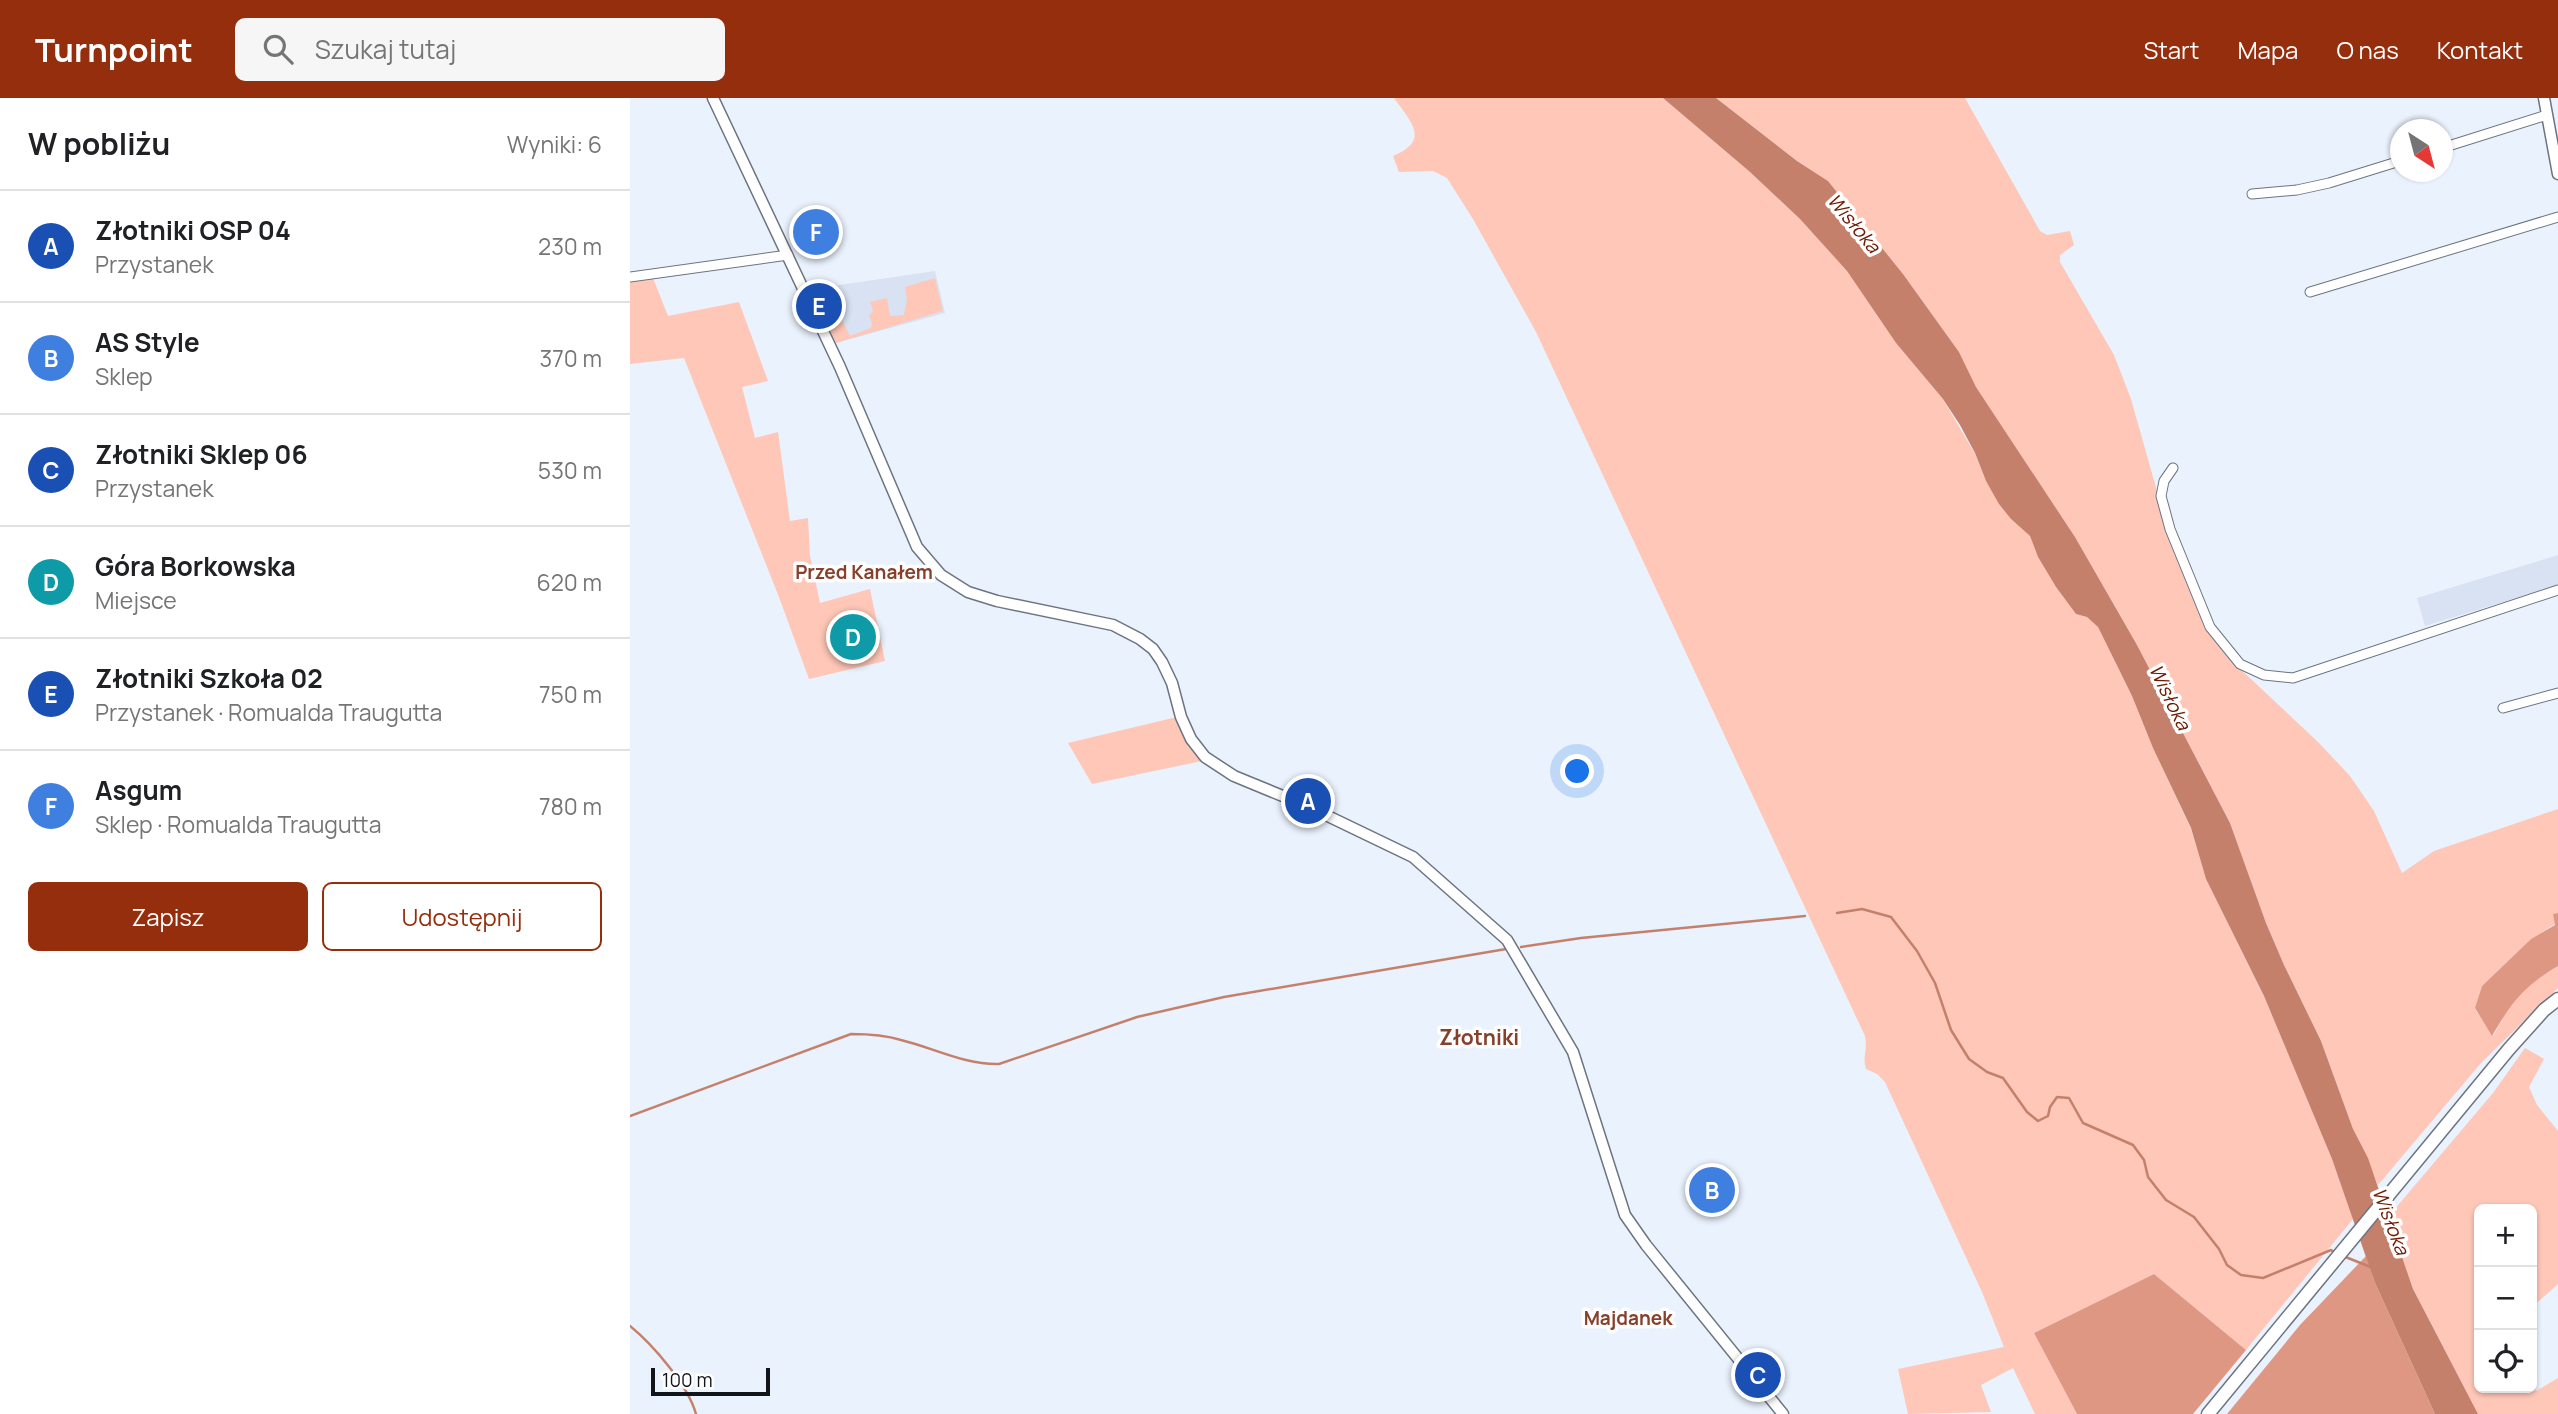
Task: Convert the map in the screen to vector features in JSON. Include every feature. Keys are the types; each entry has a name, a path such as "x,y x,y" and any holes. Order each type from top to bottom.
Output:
{"main road":[{"path":"2208,1414 2509,1049 2544,1010 2558,999"}],"street":[{"path":"713,98 840,367 916,547 941,575 968,592 997,601 1113,625 1140,639 1153,649 1162,662 1172,683 1181,717 1191,739 1205,757 1234,775 1307,806 1413,857 1507,940 1573,1052 1625,1215 1646,1245 1783,1414"},
{"path":"2544,98 2558,174"},
{"path":"2453,145 2547,115"},
{"path":"2252,194 2297,190 2390,164"},
{"path":"2310,292 2558,217"},
{"path":"630,277 788,255"},
{"path":"2174,468 2164,481 2161,496 2170,529 2210,627 2240,663 2264,675 2293,678 2558,590"},
{"path":"2503,708 2558,693"}],"shaded area":[{"path":"1394,98 1663,98 1750,172 1800,219 1847,271 1896,343 1943,399 1975,454 1986,481 2011,519 2030,536 2038,557 2056,587 2076,614 2087,617 2098,627 2191,829 2206,879 2264,996 2332,1159 2353,1219 2246,1350 2154,1274 2034,1333 2077,1414 2035,1414 2013,1368 1981,1385 1991,1412 1908,1414 1898,1369 2004,1347 1982,1292 1885,1082 1866,1069 1865,1036 1536,332 1447,178 1433,171 1399,172 1393,156 1412,144 1414,130"},
{"path":"1716,98 1965,98 2040,231 2047,235 2070,231 2074,245 2060,255 2060,262 2114,355 2131,399 2166,523 2197,596 2235,664 2350,776 2374,811 2402,873 2434,851 2558,809 2558,913 2553,914 2555,924 2531,939 2482,986 2475,1009 2493,1036 2507,1011 2526,987 2558,966 2558,988 2481,1063 2378,1185 2353,1129 2321,1041 2266,923 2230,823 2137,645 2075,537 1976,387 1959,352 1903,274 1828,181 1797,161"},
{"path":"935,271 945,313 836,343 812,289"},
{"path":"653,278 668,316 739,302 768,381 742,387 755,438 778,432 790,521 808,518 810,556 820,603 870,589 885,661 809,679 684,358 630,364 630,280"},
{"path":"935,278 943,311 836,343 828,326 842,320 850,336 871,328 869,316 873,311 870,302 887,298 890,316 904,315 907,299 905,287"},
{"path":"834,286 844,314 827,322 815,296 821,294 819,288"},
{"path":"2558,555 2558,585 2425,626 2417,598"},
{"path":"1177,717 1187,742 1202,761 1092,784 1068,743"},
{"path":"2558,913 2558,966 2519,996 2492,1036 2475,1008 2482,986 2531,939 2555,925 2553,914"},
{"path":"2525,1048 2544,1059 2529,1087 2537,1105 2558,1131 2558,1284 2537,1303 2537,1204 2474,1204 2474,1393 2537,1393 2537,1390 2558,1378 2558,1414 2478,1414 2413,1289 2388,1217 2493,1093"},
{"path":"2366,1256 2375,1283 2435,1414 2227,1414 2300,1325"},
{"path":"2154,1274 2246,1350 2193,1414 2077,1414 2034,1333"}],"water":[{"name":"Wisłoka","path":"1663,98 1716,98 1797,161 1828,181 1903,274 1959,352 1976,387 2075,537 2137,645 2230,823 2266,923 2321,1041 2353,1129 2368,1158 2413,1289 2478,1414 2435,1414 2375,1283 2332,1159 2264,996 2206,879 2191,828 2098,627 2087,617 2076,614 2056,587 2038,557 2030,536 1999,504 1975,453 1943,399 1896,343 1847,271 1800,219 1750,172"}],"waterway":[{"path":"1837,913 1862,909 1891,917 1917,951 1935,983 1951,1030 1969,1059 1987,1072 2003,1078 2027,1112 2038,1121 2048,1116 2057,1097 2069,1098 2083,1123 2133,1145 2144,1160 2148,1177 2166,1200 2194,1217 2219,1249 2227,1265 2241,1275 2263,1278 2331,1250 2334,1252"},
{"path":"1521,947 1581,938 1805,916"},
{"path":"630,1116 851,1034 889,1037 974,1062 999,1064 1137,1017 1224,997 1506,949"},
{"path":"2343,1256 2373,1268"},
{"path":"630,1326 669,1366 686,1391 696,1414"}],"place":[{"name":"Asgum","path":"816,232"},
{"name":"Złotniki Szkoła 02","path":"819,306"},
{"name":"Góra Borkowska","path":"853,637"},
{"name":"Złotniki OSP 04","path":"1308,801"},
{"name":"AS Style","path":"1712,1190"},
{"name":"Złotniki Sklep 06","path":"1758,1375"}],"district":[{"name":"Przed Kanałem","path":"864,572"},
{"name":"Złotniki","path":"1479,1037"},
{"name":"Majdanek","path":"1628,1318"}]}
